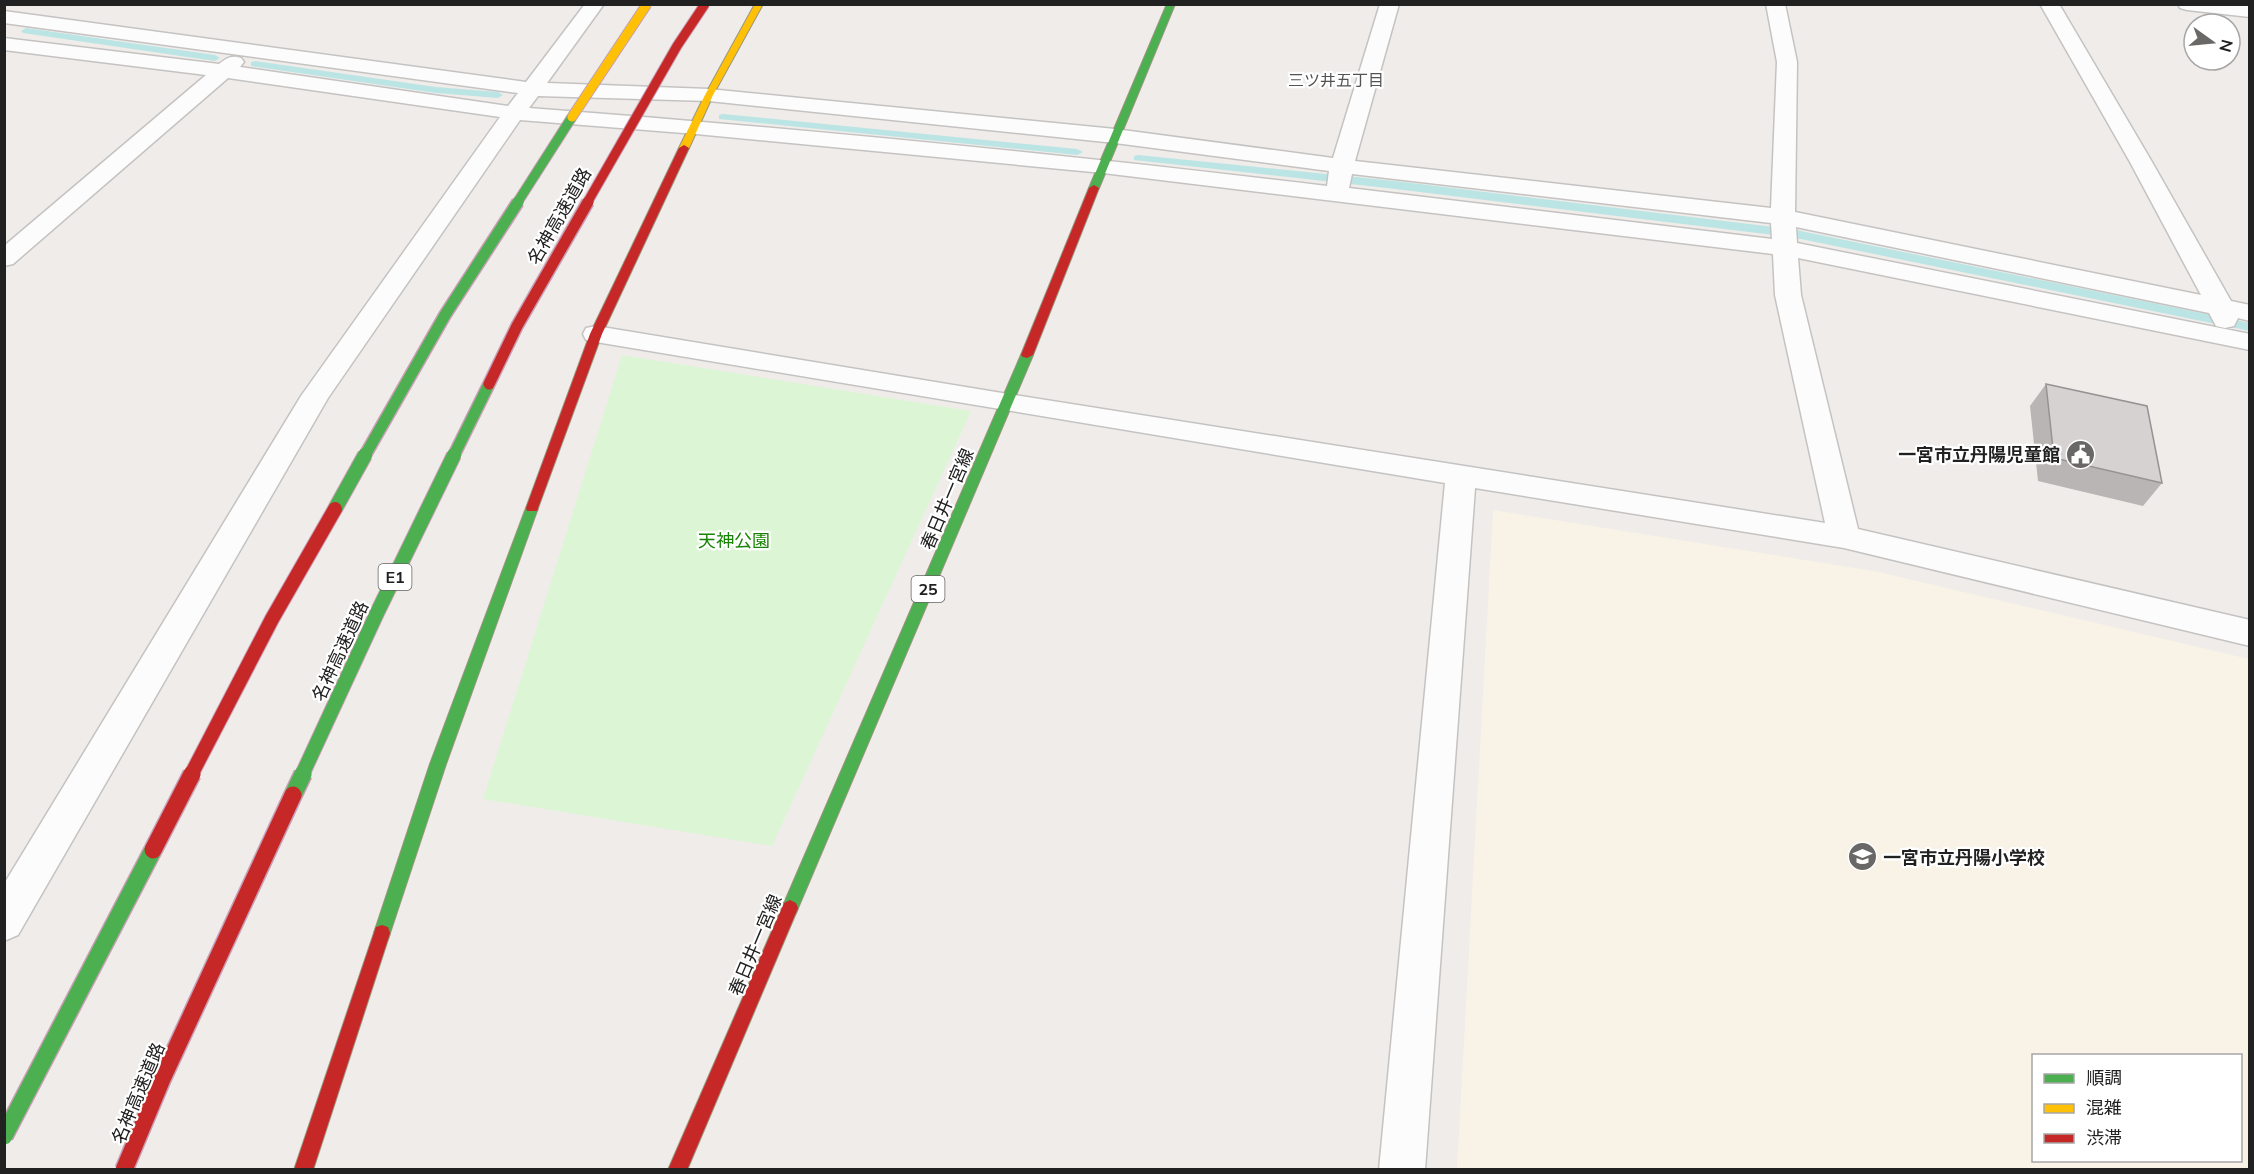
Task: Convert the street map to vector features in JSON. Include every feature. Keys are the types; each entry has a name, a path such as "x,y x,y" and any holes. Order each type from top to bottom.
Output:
{"main road":[{"path":"4,1136 272,620 445,315 619,43 647,4"},
{"name":"名神高速道路","path":"124,1170 162,1079 377,613 517,326 677,46 705,4"},
{"path":"303,1170 438,764 596,334 709,96 759,4"},
{"name":"春日井一宮線","path":"677,1170 1008,403 1115,136 1171,4"}],"street":[{"path":"10,22 43,4"},
{"path":"4,922 315,396 514,113 595,4"},
{"path":"1336,195 1342,166 1390,4"},
{"path":"1776,4 1787,62 1783,217 1788,295 1844,537"},
{"path":"2049,4 2141,162 2240,340"},
{"path":"2187,4 2250,10"},
{"path":"10,22 532,89 709,96 1115,136 1342,166 1783,217 2250,313"},
{"path":"4,44 222,71 514,113 696,127 1103,166 1785,248 2240,340"},
{"path":"4,259 247,51"},
{"path":"596,334 1008,403 1844,537 2250,633"},
{"path":"1402,1170 1461,474"}],"shaded area":[{"name":"一宮市立丹陽小学校","path":"1493,510 1874,571 2249,659 2249,1169 1457,1169"}],"green space":[{"name":"天神公園","path":"622,355 971,411 772,846 483,799"}],"building":[{"path":"2046,384 2147,406 2162,483 2054,458"}],"waterway":[{"path":"26,31 215,58"},
{"path":"255,64 436,90 498,95"},
{"path":"723,117 1077,152"},
{"path":"1138,158 1395,185 1791,233 2250,327"}],"traffic: fast":[{"path":"1094,188 1171,4"},
{"path":"335,509 445,315 572,117"},
{"path":"790,908 1027,355"},
{"path":"293,795 377,613 489,384"},
{"path":"382,933 438,764 532,508"},
{"path":"4,1136 153,850"}],"traffic: slow":[{"path":"572,117 647,4"},
{"path":"684,148 709,95 759,4"}],"traffic: jam":[{"path":"489,384 517,326 677,46 705,4"},
{"path":"532,508 596,334 684,148"},
{"path":"1027,355 1094,188"},
{"path":"153,850 272,619 335,509"},
{"path":"124,1170 162,1079 293,795"},
{"path":"677,1170 790,908"},
{"path":"303,1170 382,933"}],"place":[{"name":"一宮市立丹陽児童館","path":"2081,454"},
{"name":"一宮市立丹陽小学校","path":"1862,857"}],"district":[{"name":"三ツ井五丁目","path":"1336,80"}]}
